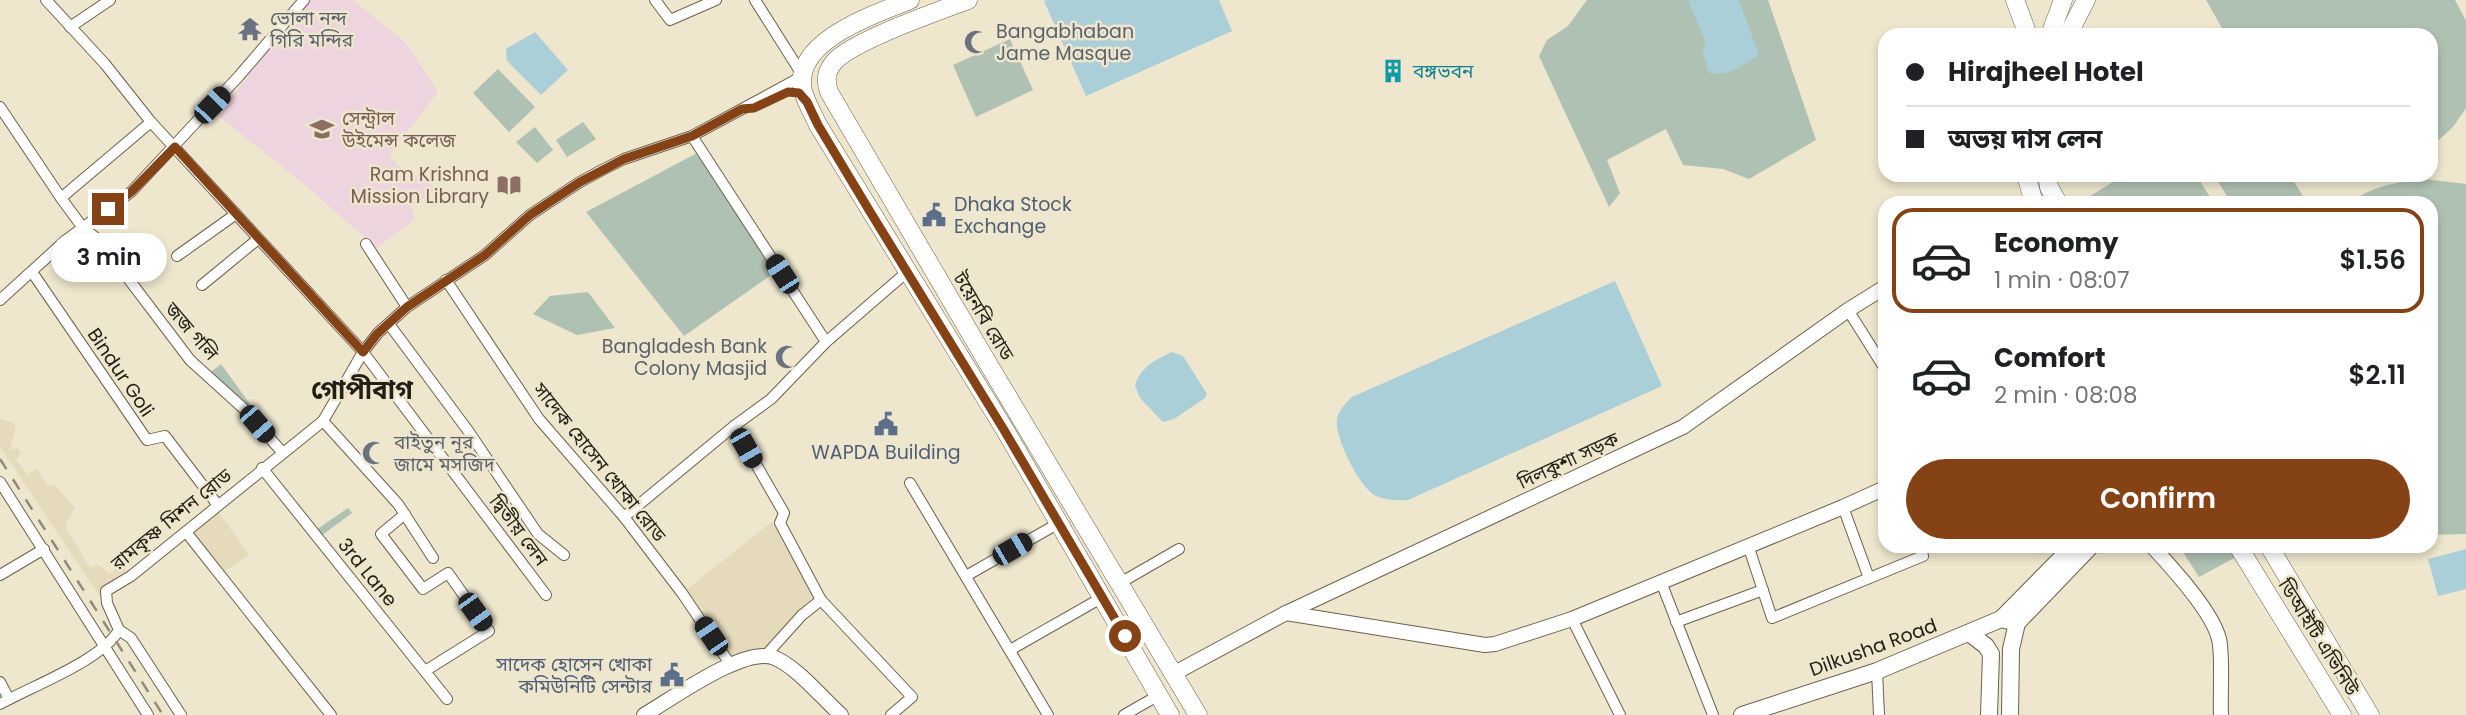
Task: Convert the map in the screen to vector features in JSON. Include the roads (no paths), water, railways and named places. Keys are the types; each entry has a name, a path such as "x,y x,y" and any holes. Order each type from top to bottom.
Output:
{"main road":[{"path":"910,0 854,24 825,42 808,59 803,76 803,91 818,125 1059,523 1170,715"},
{"name":"টয়েনবি রোড","path":"968,0 949,4 842,54 827,73 829,92 1198,715"},
{"path":"2015,0 2025,28"},
{"path":"2053,28 2063,0"},
{"path":"2072,28 2086,0"},
{"path":"2010,715 2009,621 2067,553"},
{"name":"Dilkusha Road","path":"1742,715 1877,671 1969,633 2009,621 2083,553"},
{"name":"ডিআইটি এভিনিউ","path":"2242,553 2342,715"},
{"name":"ডিআইটি এভিনিউ","path":"2273,553 2370,715"},
{"path":"1969,633 1986,646 1991,654 1989,715"}],"street":[{"path":"46,0 105,64 151,122 258,239 202,285"},
{"path":"69,27 110,0"},
{"path":"0,300 83,228 131,192 175,147 304,0"},
{"path":"655,0 670,20 716,0"},
{"path":"755,0 803,76"},
{"name":"রামকৃষ্ণ মিশন রোড","path":"119,630 107,603 106,592 131,576 323,421 363,352 407,307 485,255 530,215 580,182 624,159 692,136 803,76"},
{"path":"742,109 754,108 788,92 799,93 807,102"},
{"name":"জজ গলি","path":"0,107 83,228 99,240 190,360 244,409 282,452"},
{"path":"61,198 151,122"},
{"path":"0,130 11,123"},
{"path":"692,136 826,342"},
{"path":"2033,196 2047,182"},
{"path":"177,256 236,214"},
{"name":"দ্বিতীয় লেন","path":"258,239 363,352 546,595"},
{"path":"366,244 407,307"},
{"name":"Bindur Goli","path":"32,272 147,440 165,436 217,505"},
{"path":"624,517 734,426 771,399 826,342 907,272"},
{"name":"সাদেক হোসেন খোকা রোড","path":"446,280 539,419 624,517 682,593 730,664"},
{"name":"দিলকুশা সড়ক","path":"1173,674 1286,613 1683,427 1878,291"},
{"path":"1848,310 1878,358"},
{"path":"389,324 469,432 538,534 564,555"},
{"path":"323,421 405,514 433,558"},
{"path":"734,426 784,513 780,523 821,600 912,697 891,715"},
{"name":"3rd Lane","path":"262,468 447,699"},
{"path":"0,482 148,715"},
{"path":"910,483 1048,715"},
{"path":"1286,613 1485,645 1572,619 1878,491"},
{"path":"1843,507 1869,578"},
{"path":"405,514 380,534 423,589 448,573 489,631 425,671"},
{"path":"966,576 1059,523"},
{"path":"186,532 331,715"},
{"path":"1748,545 1772,618 1923,556 1922,553"},
{"path":"0,575 44,549"},
{"path":"1120,583 1179,549"},
{"path":"2158,553 2176,572 2210,619 2219,639 2221,715"},
{"path":"1661,582 1713,715"},
{"path":"1676,622 1763,590"},
{"path":"1010,650 1103,597"},
{"path":"644,715 730,664 766,655 802,615 821,600"},
{"path":"1572,619 1620,715"},
{"path":"0,682 5,702 106,646 119,630 131,638 181,715"},
{"path":"766,655 788,665 841,715"},
{"path":"1877,671 1879,715"},
{"path":"1124,715 1159,695"}],"water":[{"path":"1219,0 1232,31 1086,96 1044,1"},
{"path":"1739,0 1759,55 1729,72 1709,73 1702,50 1706,43 1688,1"},
{"path":"535,32 568,70 541,95 507,61 506,49"},
{"path":"1615,281 1662,386 1408,500 1376,496 1363,483 1344,449 1337,427 1339,413 1352,397"},
{"path":"1172,352 1183,356 1207,394 1174,419 1163,422 1140,398 1135,385 1149,365"},
{"path":"2466,549 2466,589 2438,596 2428,559"}],"railway":[{"path":"0,459 163,715"}],"place":[{"name":"ভোলা নন্দ গিরি মন্দির","path":"250,29"},
{"name":"Bangabhaban Jame Masque","path":"976,42"},
{"name":"বঙ্গভবন","path":"1393,71"},
{"name":"সেন্ট্রাল উইমেন্স কলেজ","path":"322,129"},
{"name":"Ram Krishna Mission Library","path":"509,185"},
{"name":"Dhaka Stock Exchange","path":"934,215"},
{"name":"Bangladesh Bank Colony Masjid","path":"787,357"},
{"name":"WAPDA Building","path":"886,424"},
{"name":"বাইতুন নূর জামে মসজিদ","path":"374,453"},
{"name":"সাদেক হোসেন খোকা কমিউনিটি সেন্টার","path":"672,675"}],"district":[{"name":"গোপীবাগ","path":"362,390"}]}
